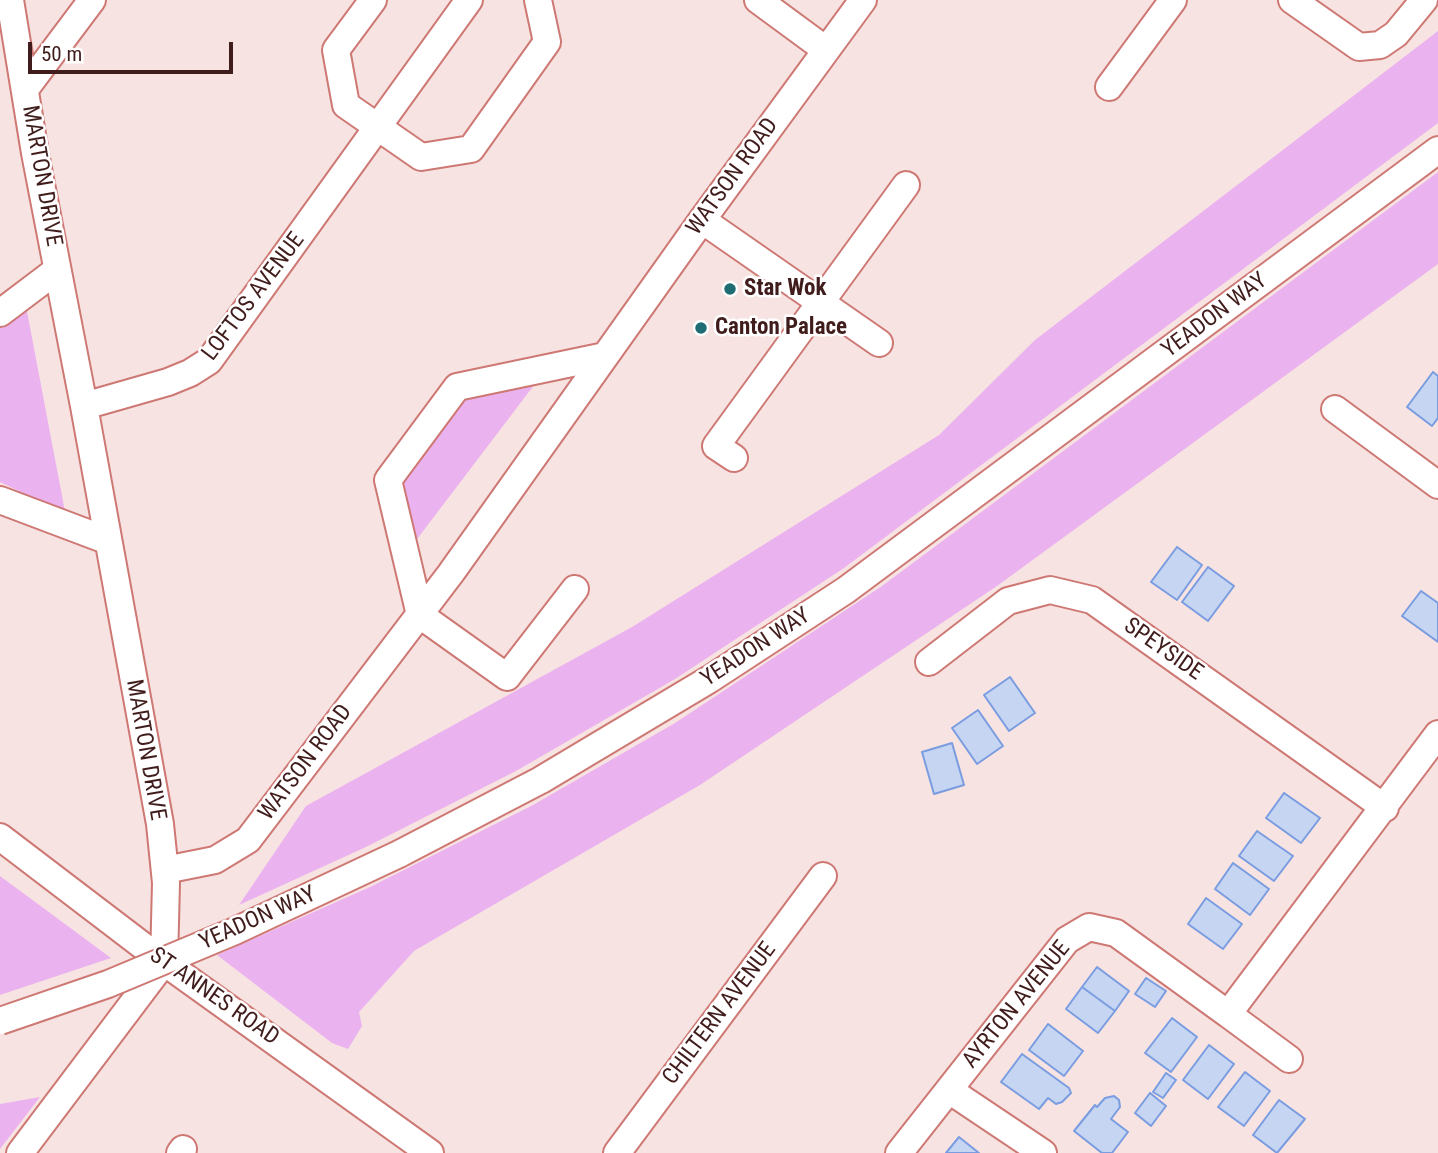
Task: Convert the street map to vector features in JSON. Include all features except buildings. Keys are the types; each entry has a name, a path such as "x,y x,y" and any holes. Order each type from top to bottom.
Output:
{"street":[{"name":"MARTON DRIVE","path":"10,0 57,270 85,406 106,540 160,824 165,870 164,962"},
{"path":"26,88 92,0"},
{"path":"373,0 336,50 346,105 421,157 471,149 547,42 538,0"},
{"name":"LOFTOS AVENUE","path":"85,406 168,382 209,361 469,0"},
{"path":"758,0 826,50"},
{"name":"WATSON ROAD","path":"165,870 215,860 248,840 420,615 863,0"},
{"path":"1109,87 1173,0"},
{"path":"1292,0 1359,47 1380,45 1396,34 1424,0"},
{"name":"YEADON WAY","path":"0,1021 108,985 236,931 399,854 541,780 710,678 846,590 1438,150"},
{"path":"734,458 716,446 906,186"},
{"path":"702,220 879,343"},
{"name":"MARTON DRIVE","path":"0,313 57,270"},
{"path":"575,589 507,677 420,615 388,480 457,387 605,356"},
{"path":"1335,409 1438,485"},
{"path":"0,500 106,540"},
{"name":"SPEYSIDE","path":"929,662 1008,601 1050,590 1092,600 1385,808"},
{"path":"1228,1014 1438,734"},
{"name":"ST ANNES ROAD","path":"0,837 164,962 430,1153"},
{"name":"CHILTERN AVENUE","path":"617,1153 823,876"},
{"name":"AYRTON AVENUE","path":"899,1153 1067,940 1089,927 1116,933 1289,1059"},
{"path":"20,1153 164,962"},
{"path":"949,1090 1043,1153"}],"shaded area":[{"path":"1438,31 1438,123 844,568 675,679 516,771 366,847 239,905 306,806 632,627 939,435 1035,340"},
{"path":"1438,172 1438,264 997,586 700,785 414,951 359,1012 362,1026 348,1049 332,1043 217,955 370,887 533,805 675,723 882,586"},
{"path":"25,301 66,518 44,509 25,494 0,482 0,319"},
{"path":"547,368 408,551 388,480 454,391"},
{"path":"0,876 111,958 0,995"},
{"path":"40,1097 0,1149 0,1104"}],"place":[{"name":"Star Wok","path":"730,289"},
{"name":"Canton Palace","path":"701,328"}]}
